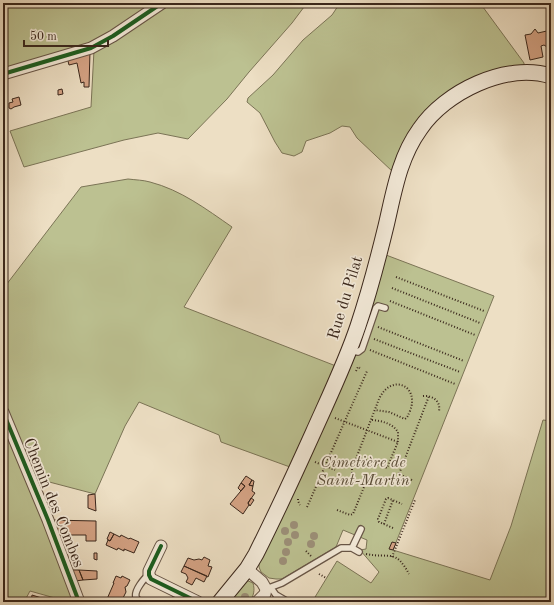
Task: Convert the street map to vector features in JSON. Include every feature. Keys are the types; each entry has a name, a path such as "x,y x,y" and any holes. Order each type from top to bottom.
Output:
{"main road":[{"name":"Rue du Pilat","path":"220,602 248,569 273,521 350,350 371,283 400,166 410,144 421,127 436,110 452,97 481,83 506,75 522,72 551,76"}],"street":[{"path":"3,74 90,48 113,36 162,3"},
{"name":"Chemin des Combes","path":"3,412 48,520 79,602"},
{"path":"161,546 149,571 151,579 198,602"},
{"path":"248,569 269,588 257,602"}],"lane":[{"path":"350,350 358,352 362,349 376,308 378,306 385,308"},
{"path":"352,548 361,528"},
{"path":"288,602 276,595 269,588 282,583 341,548 352,548 359,552"},
{"path":"140,602 136,598 136,594 143,579 149,575"}],"path":[{"path":"396,277 484,311"},
{"path":"392,288 480,323"},
{"path":"387,300 475,334"},
{"path":"378,327 464,361"},
{"path":"374,339 460,372"},
{"path":"370,350 455,384"},
{"path":"307,507 367,371"},
{"path":"352,473 352,469 367,430 372,420 375,410 383,393 390,385 394,384 401,385 411,393 412,406 408,417 405,419 389,412 375,410"},
{"path":"423,396 428,396 438,402 440,405 439,411"},
{"path":"412,480 399,474 428,396"},
{"path":"335,418 398,442"},
{"path":"357,457 387,468 398,442 398,432 395,427 387,423 372,420"},
{"path":"315,462 335,470"},
{"path":"337,510 350,515 353,514 364,487 362,484 349,479"},
{"path":"393,528 378,520 386,499 388,498 402,504"},
{"path":"384,524 393,500"},
{"path":"392,556 415,500"},
{"path":"359,552 373,556 392,556 402,562 409,574"},
{"path":"319,574 326,578"}],"green space":[{"path":"3,3 157,3 89,45 3,70"},
{"path":"166,3 307,3 292,23 227,99 188,139 158,133 124,140 24,167 10,131 91,107 94,50"},
{"path":"340,3 480,3 524,63 524,67 457,88 393,172 357,138 350,127 342,126 330,133 306,141 302,152 294,156 282,153 260,113 247,102 248,98 273,75 303,40 332,15"},
{"path":"128,179 147,181 161,185 183,195 232,227 184,307 336,366 290,467 221,442 219,435 139,402 125,426 95,494 34,478 3,400 3,289 81,187"},
{"name":"Cimetière de Saint-Martin","path":"386,255 494,296 393,550 490,580 511,526 543,420 551,421 551,602 312,602 337,561 371,583 379,572 360,550 366,549 367,540 343,530 336,547 282,579 269,578 261,572 259,560"},
{"path":"3,427 39,510 76,602 69,602 30,591 24,602 3,602"},
{"path":"246,580 253,583 254,586 251,600 249,602 226,602"}],"building":[{"path":"535,29 538,33 551,30 551,44 547,47 544,45 541,46 543,57 530,60 525,35 531,34"},
{"path":"90,51 89,87 84,87 84,82 81,83 77,63 69,65 67,57"},
{"path":"62,89 63,94 58,95 58,90"},
{"path":"19,97 21,105 11,109 9,108 9,103 13,102 12,99"},
{"path":"246,476 252,480 249,485 253,486 252,491 255,493 243,514 230,504 245,486 241,483"},
{"path":"252,480 254,481 253,486 249,485"},
{"path":"241,483 245,486 241,491 238,488"},
{"path":"95,494 96,511 88,508 88,495"},
{"path":"251,498 254,500 250,506 248,503"},
{"path":"51,520 96,521 96,541 86,541 86,535 56,535"},
{"path":"110,532 114,534 110,541 107,539"},
{"path":"114,534 139,542 134,553 124,549 124,551 118,548 117,550 106,545 108,540 110,541"},
{"path":"392,542 396,543 393,550 389,549"},
{"path":"94,553 97,553 97,560 94,559"},
{"path":"204,557 210,560 208,566 212,567 208,577 184,566 188,558 202,560"},
{"path":"184,566 207,576 204,582 196,578 192,585 186,582 188,578 186,574 181,572"},
{"path":"70,570 79,570 83,580 75,581"},
{"path":"79,570 97,571 97,579 83,580"},
{"path":"116,576 121,578 122,576 130,580 125,587 126,592 121,602 114,602 107,599"},
{"path":"32,595 48,600 48,602 31,602"},
{"path":"173,596 180,599 178,602 170,602"}],"cycle path":[{"path":"3,74 91,48 113,36 162,3"},
{"path":"3,412 48,520 79,602"},
{"path":"161,546 149,571 151,579 198,602"}]}
